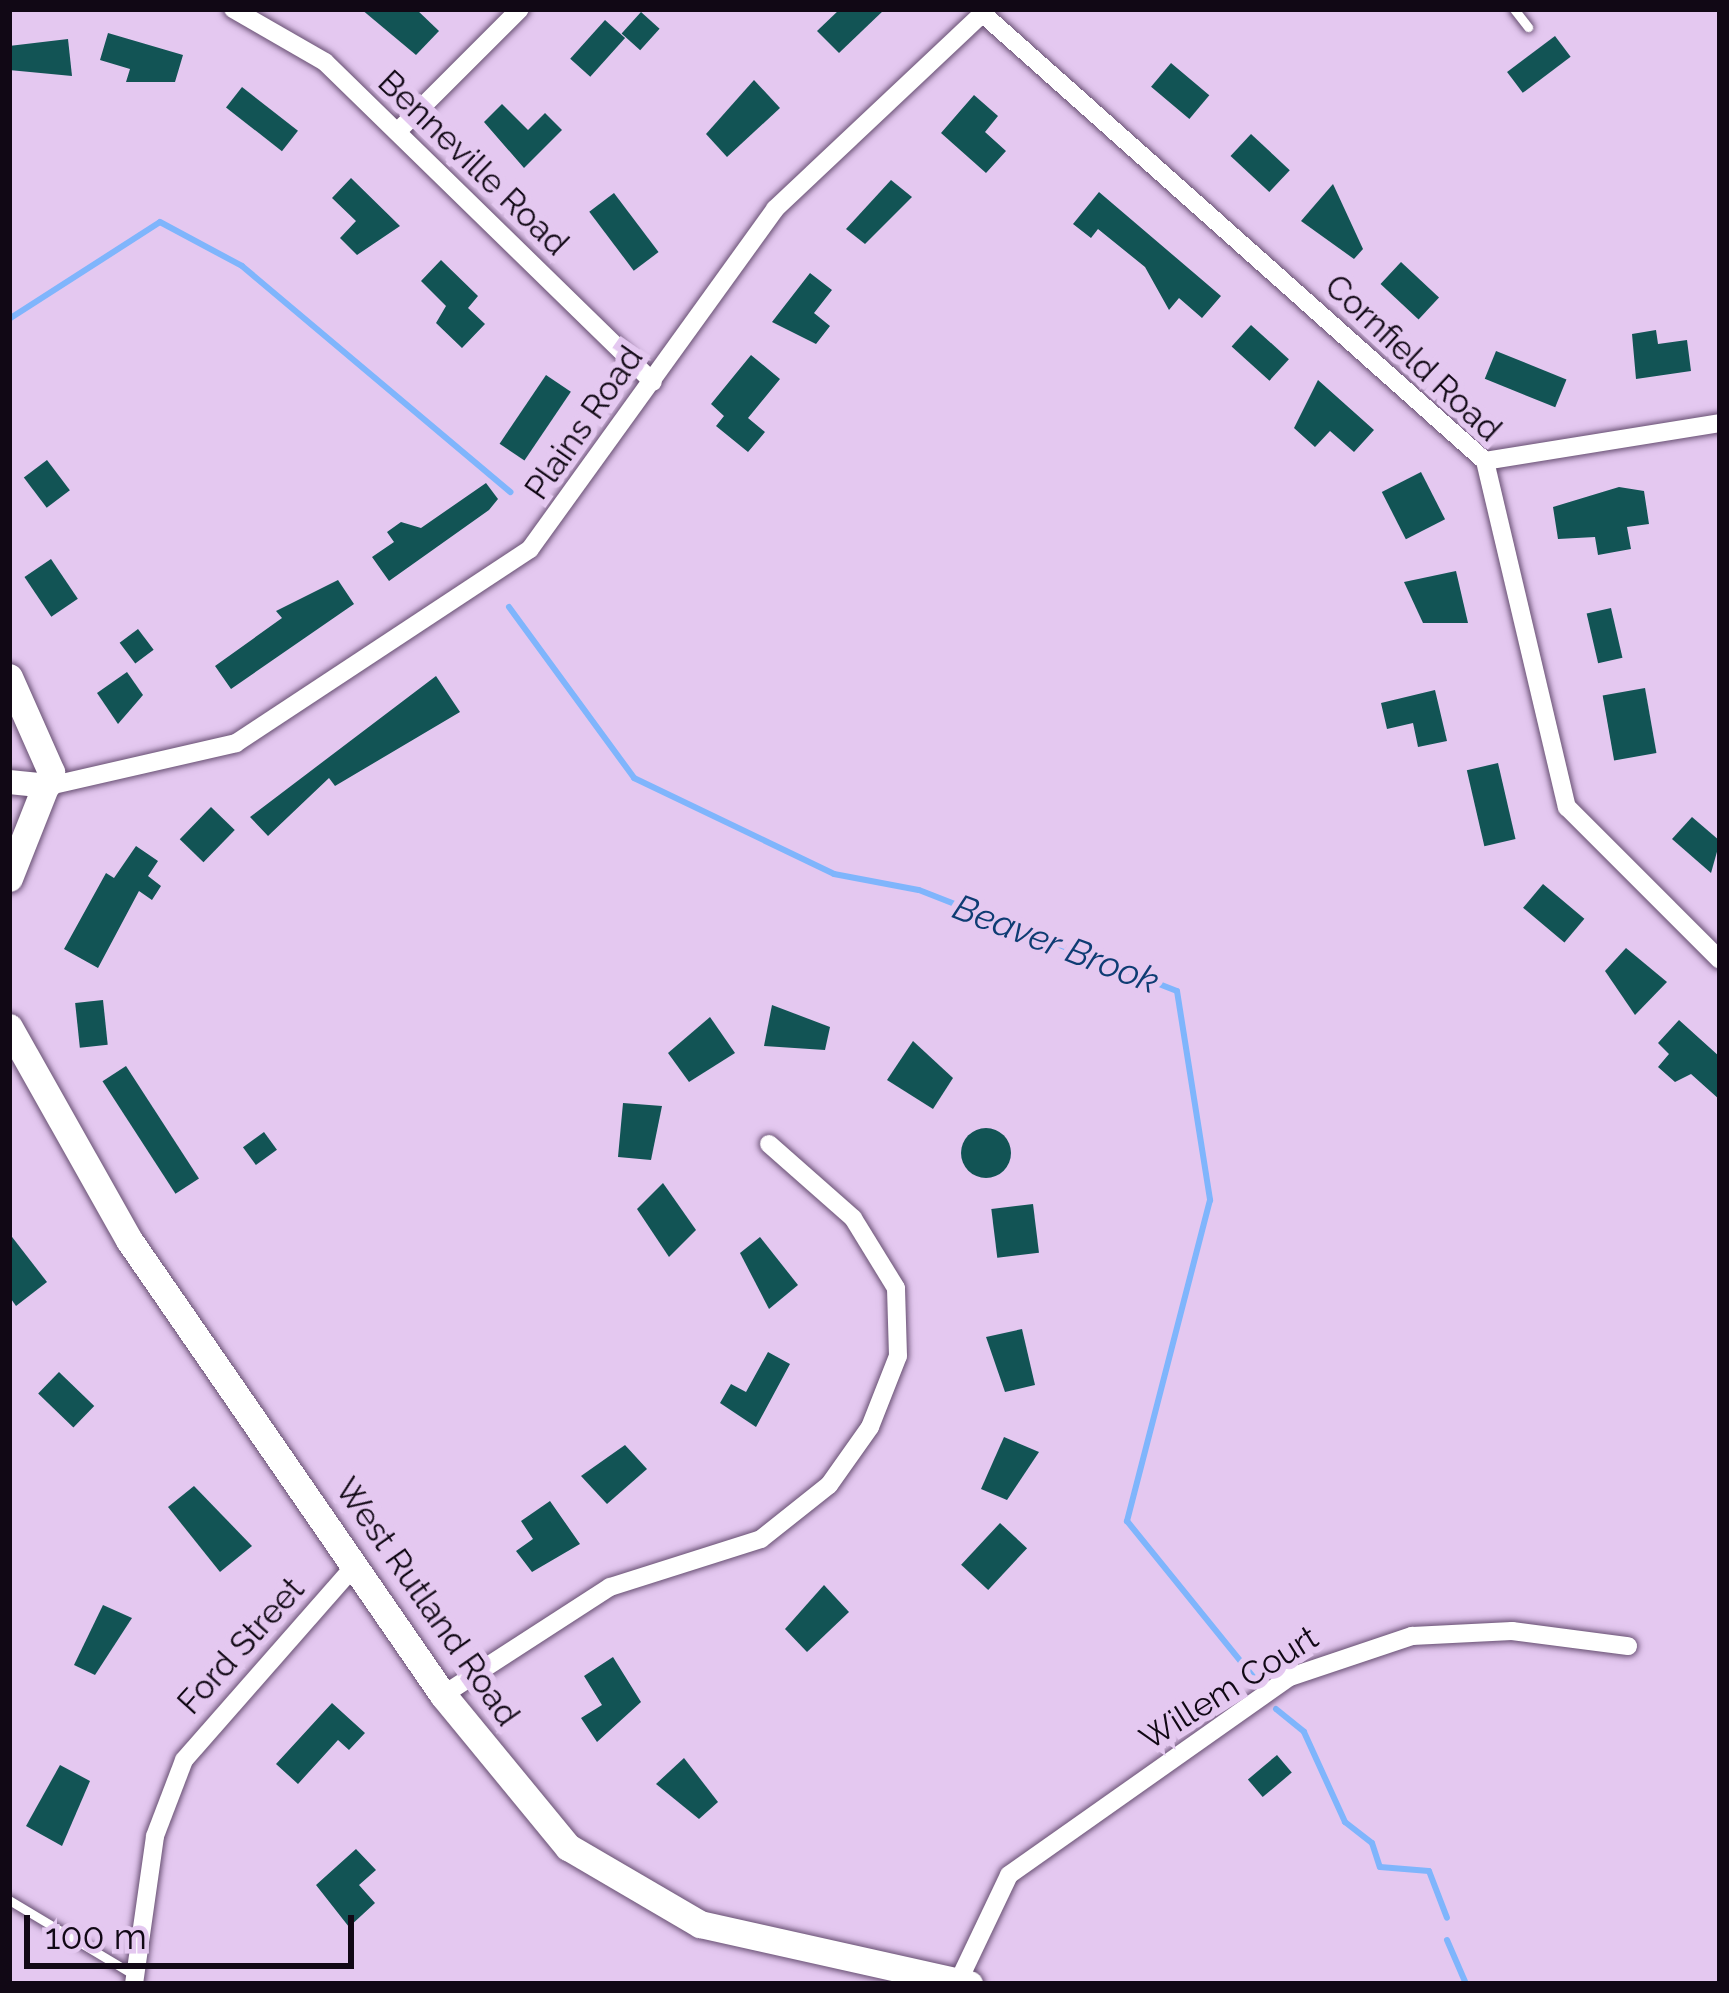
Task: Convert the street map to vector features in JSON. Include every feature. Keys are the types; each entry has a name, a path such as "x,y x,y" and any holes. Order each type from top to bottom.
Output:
{"main road":[{"path":"9,676 46,741 49,786 9,878"},
{"name":"West Rutland Road","path":"9,1027 118,1222 443,1696 568,1847 648,1900 764,1941 964,1982"}],"street":[{"name":"Benneville Road","path":"233,9 325,62 653,382"},
{"path":"399,130 520,9"},
{"name":"Plains Road","path":"9,782 49,786 200,756 328,691 530,549 792,189 985,11"},
{"name":"Cornfield Road","path":"985,11 1485,460 1567,807 1720,960"},
{"path":"1485,460 1720,423"},
{"path":"443,1696 610,1586 761,1539 829,1485 870,1427 898,1356 896,1288 853,1218 769,1144"},
{"name":"Ford Street","path":"135,1980 155,1836 184,1760 356,1564"},
{"name":"Willem Court","path":"964,1982 1009,1876 1290,1677 1412,1636 1512,1631 1628,1646"}],"lane":[{"path":"1514,9 1528,27"},
{"path":"9,1900 135,1980"}],"building":[{"path":"361,9 416,9 439,31 416,55"},
{"path":"840,9 885,9 839,53 817,31"},
{"path":"641,12 660,29 640,50 622,34"},
{"path":"605,20 625,38 590,77 570,59"},
{"path":"108,33 183,55 175,82 126,82 130,69 100,60"},
{"path":"1555,36 1571,57 1523,93 1507,72"},
{"path":"68,39 72,76 9,70 9,46"},
{"path":"1171,63 1209,95 1189,119 1151,87"},
{"path":"754,80 780,108 727,157 706,134"},
{"path":"242,87 298,131 282,151 226,107"},
{"path":"974,95 998,116 985,132 1006,151 986,173 941,133"},
{"path":"502,104 528,130 545,113 562,130 524,168 484,122"},
{"path":"1251,134 1290,170 1269,192 1231,156"},
{"path":"351,178 400,226 357,255 340,238 356,221 332,198"},
{"path":"891,180 912,197 865,244 846,229"},
{"path":"1333,184 1363,249 1354,259 1301,221"},
{"path":"1099,192 1221,296 1202,318 1179,298 1169,310 1145,267 1098,229 1091,238 1073,224"},
{"path":"614,193 659,252 634,271 589,212"},
{"path":"441,260 478,296 468,308 485,324 462,348 436,323 446,306 421,281"},
{"path":"1401,262 1439,297 1419,319 1381,284"},
{"path":"810,273 832,290 814,313 830,326 816,344 772,322"},
{"path":"1251,325 1289,359 1269,381 1232,347"},
{"path":"1656,330 1658,344 1687,340 1691,371 1636,379 1632,334"},
{"path":"1496,351 1566,379 1555,407 1485,379"},
{"path":"751,355 780,379 748,418 765,432 748,452 716,426 724,416 711,404"},
{"path":"546,375 571,392 524,461 500,444"},
{"path":"1318,380 1374,430 1354,452 1330,431 1315,447 1294,428"},
{"path":"47,460 70,490 47,508 24,477"},
{"path":"1421,472 1445,519 1406,539 1382,492"},
{"path":"486,483 498,499 489,510 389,581 372,557 394,542 387,532 401,522 421,528"},
{"path":"1619,487 1644,491 1649,524 1627,527 1631,549 1598,555 1595,537 1558,539 1553,507"},
{"path":"51,559 78,599 51,617 24,577"},
{"path":"1456,571 1468,623 1423,623 1404,582"},
{"path":"338,580 354,604 231,689 215,666 282,618 276,611"},
{"path":"1611,608 1622,658 1598,663 1587,614"},
{"path":"138,629 154,650 135,664 120,643"},
{"path":"127,672 143,695 118,724 97,693"},
{"path":"436,676 460,712 335,786 329,778 268,836 250,817"},
{"path":"1645,688 1656,753 1614,760 1603,695"},
{"path":"1435,690 1447,741 1418,747 1413,723 1387,729 1381,703"},
{"path":"1498,763 1516,839 1484,846 1467,770"},
{"path":"211,807 235,830 203,862 180,839"},
{"path":"1692,817 1720,841 1711,873 1672,839"},
{"path":"136,846 158,861 148,876 161,886 152,900 139,891 98,968 64,949 106,873 114,878"},
{"path":"1543,884 1584,919 1564,942 1523,908"},
{"path":"1626,948 1667,982 1635,1015 1605,971"},
{"path":"103,1000 108,1045 80,1048 75,1003"},
{"path":"772,1005 830,1027 825,1050 764,1046"},
{"path":"710,1017 735,1053 689,1082 668,1053"},
{"path":"1679,1020 1720,1057 1720,1100 1691,1074 1675,1082 1658,1067 1669,1054 1658,1043"},
{"path":"913,1041 953,1078 933,1109 887,1080"},
{"path":"126,1066 199,1178 175,1194 103,1081"},
{"path":"623,1103 662,1106 651,1160 618,1157"},
{"path":"986,1128 1004,1135 1011,1153 1004,1171 986,1178 968,1171 961,1153 968,1135"},
{"path":"264,1132 277,1150 256,1165 243,1147"},
{"path":"663,1183 696,1230 669,1257 637,1209"},
{"path":"1033,1204 1039,1253 997,1258 991,1209"},
{"path":"9,1233 47,1282 16,1306 9,1296"},
{"path":"760,1237 798,1285 769,1309 740,1253"},
{"path":"1022,1329 1035,1385 1005,1392 986,1337"},
{"path":"768,1352 790,1364 756,1427 720,1403 731,1384 746,1392"},
{"path":"59,1372 94,1406 73,1428 38,1394"},
{"path":"1004,1437 1039,1452 1007,1500 981,1489"},
{"path":"625,1445 647,1469 607,1504 581,1476"},
{"path":"194,1486 252,1546 220,1572 168,1507"},
{"path":"550,1501 580,1544 532,1572 516,1551 533,1539 521,1521"},
{"path":"1000,1523 1027,1548 988,1590 961,1565"},
{"path":"824,1585 849,1612 807,1652 785,1629"},
{"path":"103,1605 132,1618 95,1675 74,1665"},
{"path":"613,1657 641,1702 597,1742 581,1718 602,1705 584,1676"},
{"path":"332,1703 365,1733 349,1750 338,1740 298,1784 276,1764"},
{"path":"1277,1755 1292,1773 1263,1797 1248,1779"},
{"path":"684,1758 718,1802 699,1819 656,1784"},
{"path":"60,1765 90,1781 62,1846 26,1826"},
{"path":"356,1849 376,1870 359,1885 375,1903 349,1927 316,1885"}],"waterway":[{"name":"Beaver Brook","path":"9,319 160,222 242,266 510,492"},
{"name":"Beaver Brook","path":"509,607 634,778 834,874 919,890 1177,991 1210,1200 1127,1521 1260,1685"},
{"name":"Beaver Brook","path":"1276,1709 1304,1732 1345,1822 1372,1843 1380,1867 1429,1871 1447,1918"},
{"name":"Beaver Brook","path":"1447,1940 1466,1984"}]}
